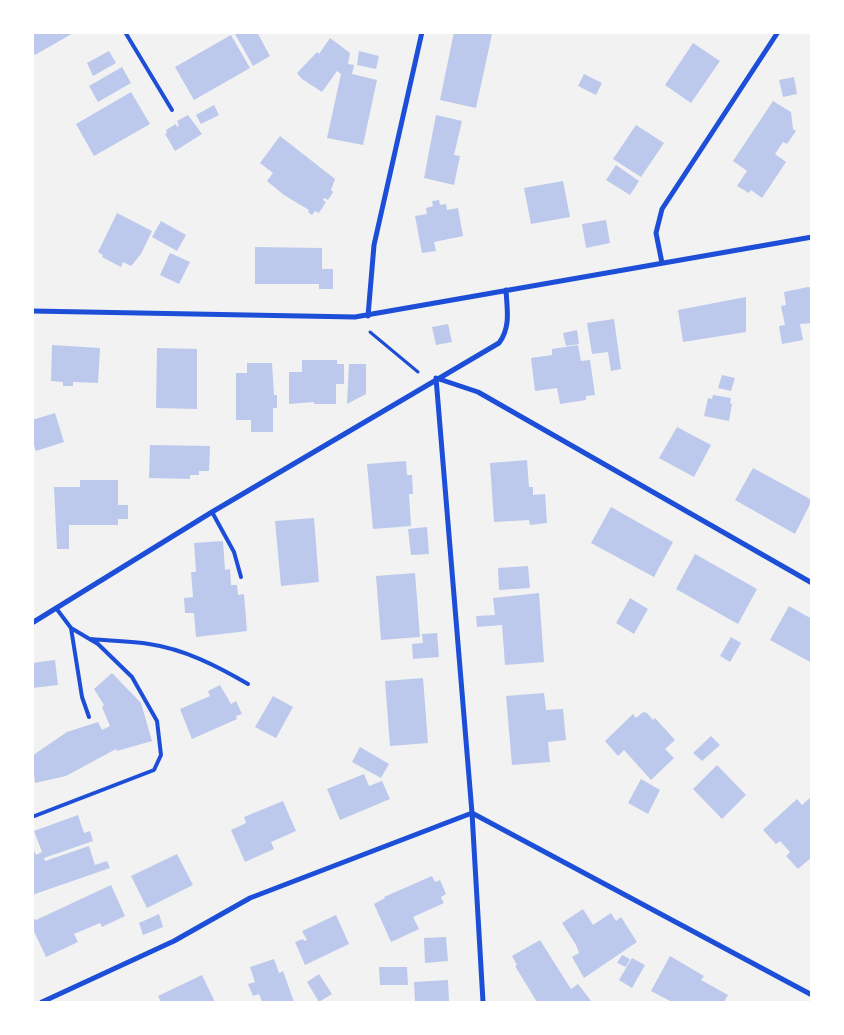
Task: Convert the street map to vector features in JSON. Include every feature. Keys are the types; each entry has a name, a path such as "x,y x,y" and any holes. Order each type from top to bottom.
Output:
{"street":[{"path":"368,316 374,245 422,32"},
{"path":"662,263 656,232 662,210 778,32"},
{"path":"32,311 368,316 812,237"},
{"path":"32,623 212,512 498,343 504,336 508,324 506,290"},
{"path":"436,378 478,392 812,583"},
{"path":"436,378 472,813 482,1002"},
{"path":"42,1002 174,941 250,898 472,813 812,996"}],"lane":[{"path":"125,32 172,110"},
{"path":"212,512 234,552 241,577"},
{"path":"32,816 154,770 162,755 157,721 132,677 98,644 71,628 56,608"},
{"path":"71,628 82,697 90,717"},
{"path":"89,639 150,644 214,665 248,684"}],"path":[{"path":"353,317 418,372"}],"building":[{"path":"32,32 75,32 35,55 32,51"},
{"path":"237,32 257,32 270,56 253,66 235,34"},
{"path":"454,32 492,34 476,108 440,100"},
{"path":"231,35 250,68 194,100 175,67"},
{"path":"330,38 350,53 348,64 354,65 352,74 377,80 363,145 327,138 341,74 337,71 322,92 302,79 297,73 317,52 319,54"},
{"path":"693,43 720,61 691,103 665,85"},
{"path":"109,51 116,63 93,76 87,63"},
{"path":"359,51 379,56 376,69 357,65"},
{"path":"122,67 131,83 98,102 89,86"},
{"path":"584,74 602,83 596,95 578,86"},
{"path":"794,77 797,94 783,97 779,80"},
{"path":"131,92 150,124 94,156 76,124"},
{"path":"773,101 791,112 793,129 796,131 787,144 783,142 775,154 786,162 762,198 751,190 749,193 737,186 747,171 733,161"},
{"path":"214,105 219,115 201,124 196,115"},
{"path":"188,115 202,134 175,151 165,134 167,133 166,130 176,124 177,127 179,125 177,121"},
{"path":"436,115 462,121 454,155 460,156 454,185 424,178"},
{"path":"636,125 664,143 641,177 613,159"},
{"path":"280,136 335,179 331,190 333,192 328,200 324,198 323,200 326,202 319,213 315,211 312,215 308,212 309,210 284,195 267,181 273,173 260,163"},
{"path":"616,165 639,181 630,195 606,180"},
{"path":"563,181 570,217 531,224 524,188"},
{"path":"439,200 440,205 446,204 447,210 458,208 463,236 434,242 436,251 422,253 415,216 427,214 426,208 433,206 432,201"},
{"path":"117,213 152,231 141,254 131,266 123,262 121,267 102,257 103,255 98,252"},
{"path":"606,220 610,243 586,248 582,224"},
{"path":"161,221 186,235 177,251 152,237"},
{"path":"255,247 322,248 322,269 333,269 333,289 319,289 319,284 255,284"},
{"path":"170,253 190,262 179,284 160,275"},
{"path":"808,287 812,288 812,323 800,324 803,340 782,344 779,326 785,325 781,306 786,305 784,292"},
{"path":"746,297 746,332 683,342 678,310"},
{"path":"614,319 621,369 611,371 608,352 592,354 587,323"},
{"path":"448,324 452,342 436,345 432,327"},
{"path":"577,330 579,344 566,346 563,333"},
{"path":"52,345 100,348 98,383 73,382 73,386 63,386 63,382 51,381"},
{"path":"578,345 581,361 590,360 595,395 586,396 586,400 560,404 557,388 535,391 531,358 552,355 552,349"},
{"path":"157,348 197,349 197,409 156,408"},
{"path":"302,360 337,360 337,364 344,364 344,384 336,384 336,404 314,404 314,402 289,404 289,372 302,372"},
{"path":"247,363 272,363 274,395 277,395 277,408 273,408 273,432 251,432 251,420 236,420 236,373 247,373"},
{"path":"349,364 366,364 366,394 347,404"},
{"path":"722,375 735,378 731,391 718,388"},
{"path":"713,395 731,398 730,403 732,404 729,421 704,416 708,398 712,399"},
{"path":"55,413 64,442 36,451 32,440 32,420"},
{"path":"677,427 711,445 694,477 659,458"},
{"path":"150,445 210,446 209,471 199,471 199,475 190,475 190,479 149,478"},
{"path":"527,460 529,487 533,487 533,495 545,494 547,523 530,525 529,520 494,522 490,463"},
{"path":"406,461 407,475 412,475 413,494 409,494 411,526 373,529 367,464"},
{"path":"753,468 812,500 795,534 735,500"},
{"path":"80,480 118,480 118,505 128,505 128,519 118,519 118,525 69,525 69,549 57,549 54,487 80,487"},
{"path":"611,507 673,542 654,577 591,543"},
{"path":"314,518 319,582 281,586 275,521"},
{"path":"427,527 429,554 411,555 408,529"},
{"path":"223,541 225,570 230,569 231,585 237,585 238,595 244,594 247,631 196,637 194,613 185,613 184,598 193,597 191,572 196,572 194,543"},
{"path":"695,554 757,589 738,624 676,589"},
{"path":"528,566 530,588 499,590 498,568"},
{"path":"415,573 420,637 381,640 376,576"},
{"path":"539,593 544,662 505,665 502,625 477,627 476,616 495,615 493,598"},
{"path":"630,598 648,609 634,634 616,623"},
{"path":"789,606 812,619 812,663 770,640"},
{"path":"437,633 439,657 413,659 412,644 423,643 422,634"},
{"path":"731,637 741,643 730,662 720,656"},
{"path":"55,660 58,685 32,688 32,663"},
{"path":"112,673 141,703 152,741 117,751 116,749 66,776 35,783 32,756 67,732 98,722 102,730 110,726 102,707 104,705 94,689"},
{"path":"423,678 428,743 390,746 385,681"},
{"path":"220,685 231,704 236,701 242,714 236,716 237,719 192,739 180,709 210,696 208,691"},
{"path":"544,693 546,710 563,709 566,740 548,742 550,762 512,765 506,696"},
{"path":"273,696 293,707 276,738 255,727"},
{"path":"643,712 647,713 653,720 655,718 675,740 665,749 674,758 651,780 624,750 618,756 605,741 633,714 636,718"},
{"path":"711,736 720,745 702,761 693,753"},
{"path":"360,747 389,764 381,778 352,762"},
{"path":"717,765 746,795 722,819 693,789"},
{"path":"364,774 369,786 382,781 390,799 340,820 327,789"},
{"path":"641,779 660,790 648,814 628,803"},
{"path":"812,796 812,857 798,869 786,856 790,852 780,841 776,844 763,830 797,799 802,805"},
{"path":"283,801 296,831 271,842 274,849 245,862 231,830 246,823 244,817"},
{"path":"78,815 84,833 90,831 93,841 44,858 45,861 89,846 95,865 107,861 110,868 32,895 32,846 36,855 42,852 34,831"},
{"path":"177,854 193,885 147,908 131,876"},
{"path":"432,876 435,882 440,880 446,894 441,897 444,903 413,917 419,929 391,942 374,904 384,897"},
{"path":"111,885 125,916 102,927 100,923 74,934 78,942 46,957 32,927 32,918 36,920"},
{"path":"583,909 593,925 611,913 616,921 621,917 637,942 584,978 572,957 579,953 576,945 562,923"},
{"path":"159,914 163,927 143,935 139,923"},
{"path":"336,915 349,944 305,965 295,942 303,939 304,941 307,940 302,931"},
{"path":"446,937 448,961 425,963 424,938"},
{"path":"540,940 571,989 578,984 592,1002 537,1002 515,966 517,965 512,956"},
{"path":"622,955 630,959 626,967 617,963"},
{"path":"670,956 704,976 701,980 728,995 724,1002 672,1002 651,991"},
{"path":"632,958 645,965 632,988 619,980"},
{"path":"274,959 279,973 283,971 294,1002 262,1002 259,994 253,996 248,984 255,982 250,967"},
{"path":"379,967 407,967 408,985 380,985"},
{"path":"319,974 332,994 319,1002 307,982"},
{"path":"202,975 215,1002 161,1002 158,996"},
{"path":"448,980 449,1002 415,1002 414,982"}]}
